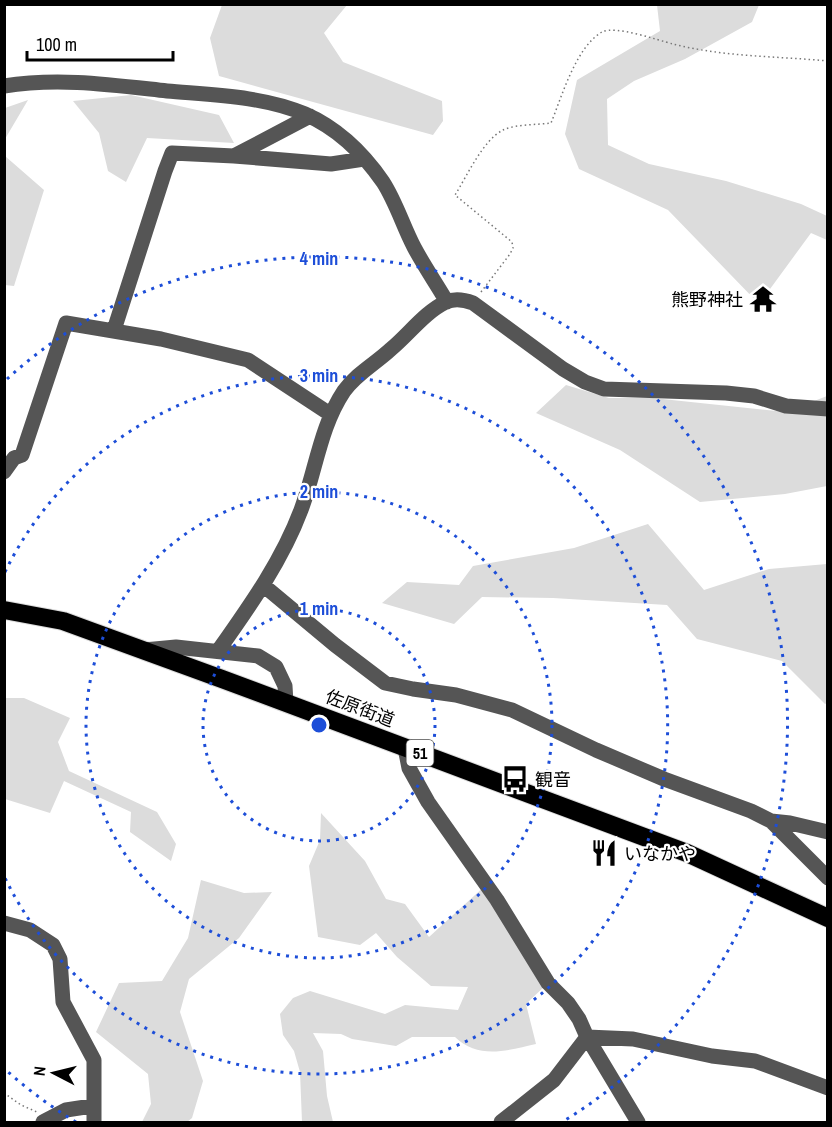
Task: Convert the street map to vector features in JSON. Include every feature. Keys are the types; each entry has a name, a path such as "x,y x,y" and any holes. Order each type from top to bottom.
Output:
{"highway":[{"name":"佐原街道","path":"4,610 63,621 286,703 687,853 828,918"}],"street":[{"path":"4,86 64,81 111,85 236,98 277,105 310,116 332,127 364,159 383,183 419,257 447,302"},
{"path":"234,156 310,116"},
{"path":"114,330 172,153 331,164 364,159"},
{"path":"218,651 262,585 301,511 330,414 355,376 390,351 426,316 447,302 461,300 473,303 563,369 585,382 604,389 726,393 754,396 786,406 828,409"},
{"path":"22,455 66,322 202,347 248,360 330,414"},
{"path":"4,457 22,455"},
{"path":"4,472 14,458 22,455"},
{"path":"262,585 385,683 456,694 512,710 664,779 751,811 771,822 828,878"},
{"path":"143,650 176,647 258,656 276,667 285,686 286,703"},
{"path":"405,748 409,768 428,802 497,900 548,983 579,1019 587,1037 638,1122"},
{"path":"771,822 790,823 828,832"},
{"path":"4,923 30,930 53,945 60,959 63,1002 94,1060 92,1106 94,1122"},
{"path":"587,1037 633,1039 712,1056 755,1061 828,1088"},
{"path":"501,1122 554,1080 587,1037"},
{"path":"48,1119 66,1110 92,1106"}],"path":[{"path":"473,303 510,254 513,248 512,242 455,195 493,137 504,130 551,123 572,70 587,45 599,34 607,30 717,53 828,62"},
{"path":"4,1093 48,1119"}],"shaded area":[{"path":"222,5 347,5 324,33 343,62 442,101 443,121 433,135 219,76 210,38"},
{"path":"657,5 759,5 752,22 685,59 634,81 607,99 608,145 649,164 726,181 801,204 827,216 827,240 811,233 759,304 668,210 579,169 565,134 577,80 660,31"},
{"path":"131,95 219,115 234,143 147,138 126,182 108,171 99,133 73,101"},
{"path":"28,100 5,139 5,108"},
{"path":"5,156 44,190 14,286 5,285"},
{"path":"566,385 609,398 653,398 786,412 827,396 827,486 785,494 700,502 620,450 536,413"},
{"path":"648,524 704,590 769,569 827,564 827,703 825,704 782,661 697,639 667,605 553,598 482,597 454,624 382,603 407,582 459,585 473,566 574,548"},
{"path":"5,698 24,698 70,718 58,742 69,771 157,812 176,844 171,861 130,832 131,812 64,781 50,813 5,799"},
{"path":"321,813 365,861 386,899 405,904 429,937 486,885 548,983 526,1004 536,1044 505,1050 484,1051 474,1049 455,1037 412,1037 396,1046 352,1039 341,1034 313,1033 323,1051 327,1096 333,1122 302,1122 300,1072 294,1051 283,1035 280,1014 293,998 310,991 385,1014 405,1005 458,1010 468,987 431,986 397,957 376,933 360,945 318,937 309,866 320,840"},
{"path":"201,880 244,893 272,892 239,938 189,979 180,1012 203,1081 192,1118 187,1122 142,1122 151,1104 148,1074 96,1032 119,983 162,981 188,938"}],"place":[{"name":"熊野神社","path":"763,299"},
{"name":"観音","path":"515,779"},
{"name":"いなかや","path":"604,853"}]}
